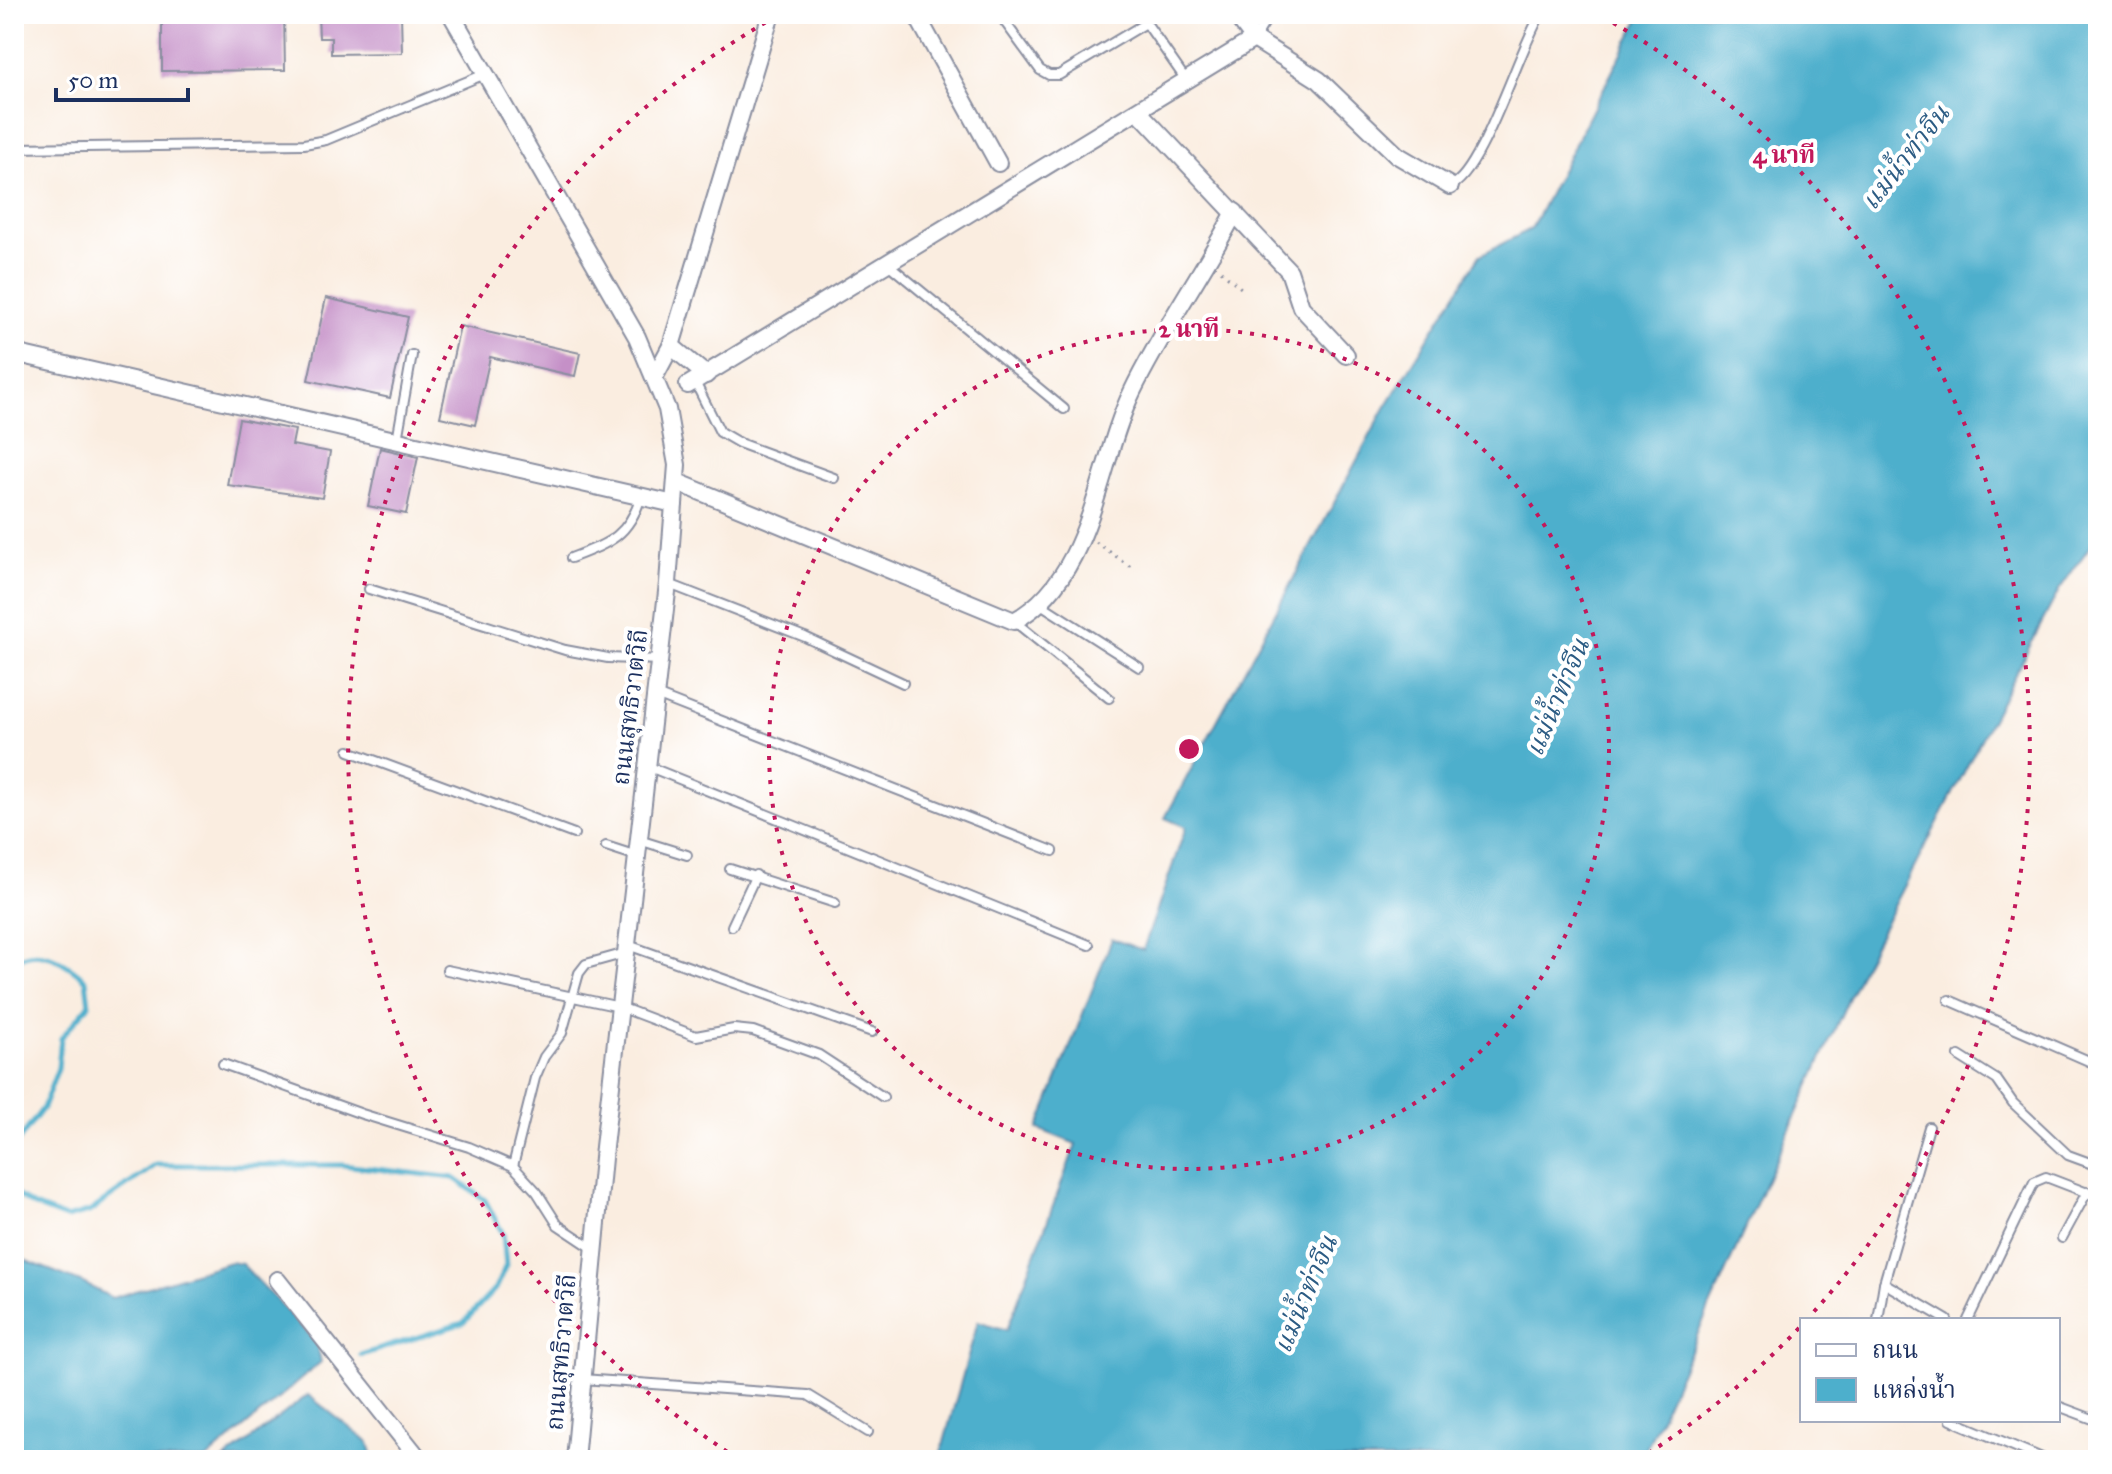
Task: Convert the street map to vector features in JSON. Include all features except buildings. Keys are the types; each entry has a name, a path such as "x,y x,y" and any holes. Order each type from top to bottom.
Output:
{"street":[{"name":"ถนนสุทธิวาตวิถี","path":"451,14 637,337 664,400 674,436 677,482 668,583 594,1249 575,1460"},
{"path":"655,376 671,346 771,14"},
{"path":"916,14 1013,188"},
{"path":"1235,14 1254,39 1319,80 1397,155 1450,186"},
{"path":"664,400 1254,39"},
{"path":"1138,111 1289,271 1301,307 1346,355"},
{"path":"677,482 1014,621 1038,603 1062,572 1083,533 1130,395 1235,212"},
{"path":"671,346 692,383"},
{"path":"14,353 674,504"},
{"path":"277,1280 420,1460"}],"lane":[{"path":"999,14 1040,70 1049,75 1059,75 1146,23"},
{"path":"1140,14 1187,81"},
{"path":"1254,39 1270,14"},
{"path":"1450,186 1465,177 1479,152 1541,14"},
{"path":"14,148 304,144 326,140 485,74"},
{"path":"888,264 1064,409"},
{"path":"397,440 412,355"},
{"path":"692,383 720,432 739,443 834,478"},
{"path":"571,558 624,532 633,520 641,497"},
{"path":"668,583 805,637 903,683"},
{"path":"369,589 565,650 608,658 660,660"},
{"path":"1038,603 1139,667"},
{"path":"1014,621 1109,698"},
{"path":"656,694 1053,851"},
{"path":"349,751 574,834"},
{"path":"646,766 1089,945"},
{"path":"606,846 687,855"},
{"path":"730,869 835,903"},
{"path":"732,926 756,875"},
{"path":"513,1166 535,1078 544,1057 562,1033 579,973 586,964 627,949 872,1032"},
{"path":"447,970 620,1007 696,1036 734,1029 753,1031 819,1055 883,1097"},
{"path":"1949,1000 2098,1065"},
{"path":"1959,1056 1997,1080 2013,1103 2068,1155 2098,1166"},
{"path":"223,1064 362,1114 469,1147 513,1166 537,1192 558,1225 594,1249"},
{"path":"1878,1318 1884,1283 1929,1127"},
{"path":"1969,1318 2034,1182 2046,1177 2098,1197"},
{"path":"2062,1238 2087,1192"},
{"path":"1884,1283 1944,1318"},
{"path":"581,1379 808,1395 868,1432"},
{"path":"2060,1407 2098,1421"},
{"path":"1956,1422 2042,1458"}],"path":[{"path":"1210,260 1242,289"},
{"path":"1083,533 1135,570"}],"water":[{"name":"แม่น้ำท่าจีน","path":"1642,14 2098,14 2098,535 2059,590 1865,962 1641,1460 939,1460 978,1321 1007,1330 1076,1144 1038,1129 1112,939 1143,950 1186,827 1165,818 1385,408 1480,255 1531,229"},
{"path":"14,1256 112,1298 230,1262 242,1264 316,1342 321,1362 206,1460 14,1460"},
{"path":"308,1395 369,1443 374,1460 224,1460"}],"waterway":[{"path":"14,962 33,954 52,958 70,967 86,980 89,1005 61,1038 58,1068 43,1108 14,1147"},
{"path":"14,1193 32,1205 66,1218 89,1212 156,1165 342,1165 454,1178 485,1200 503,1234 506,1265 495,1289 463,1323 361,1355"}]}
